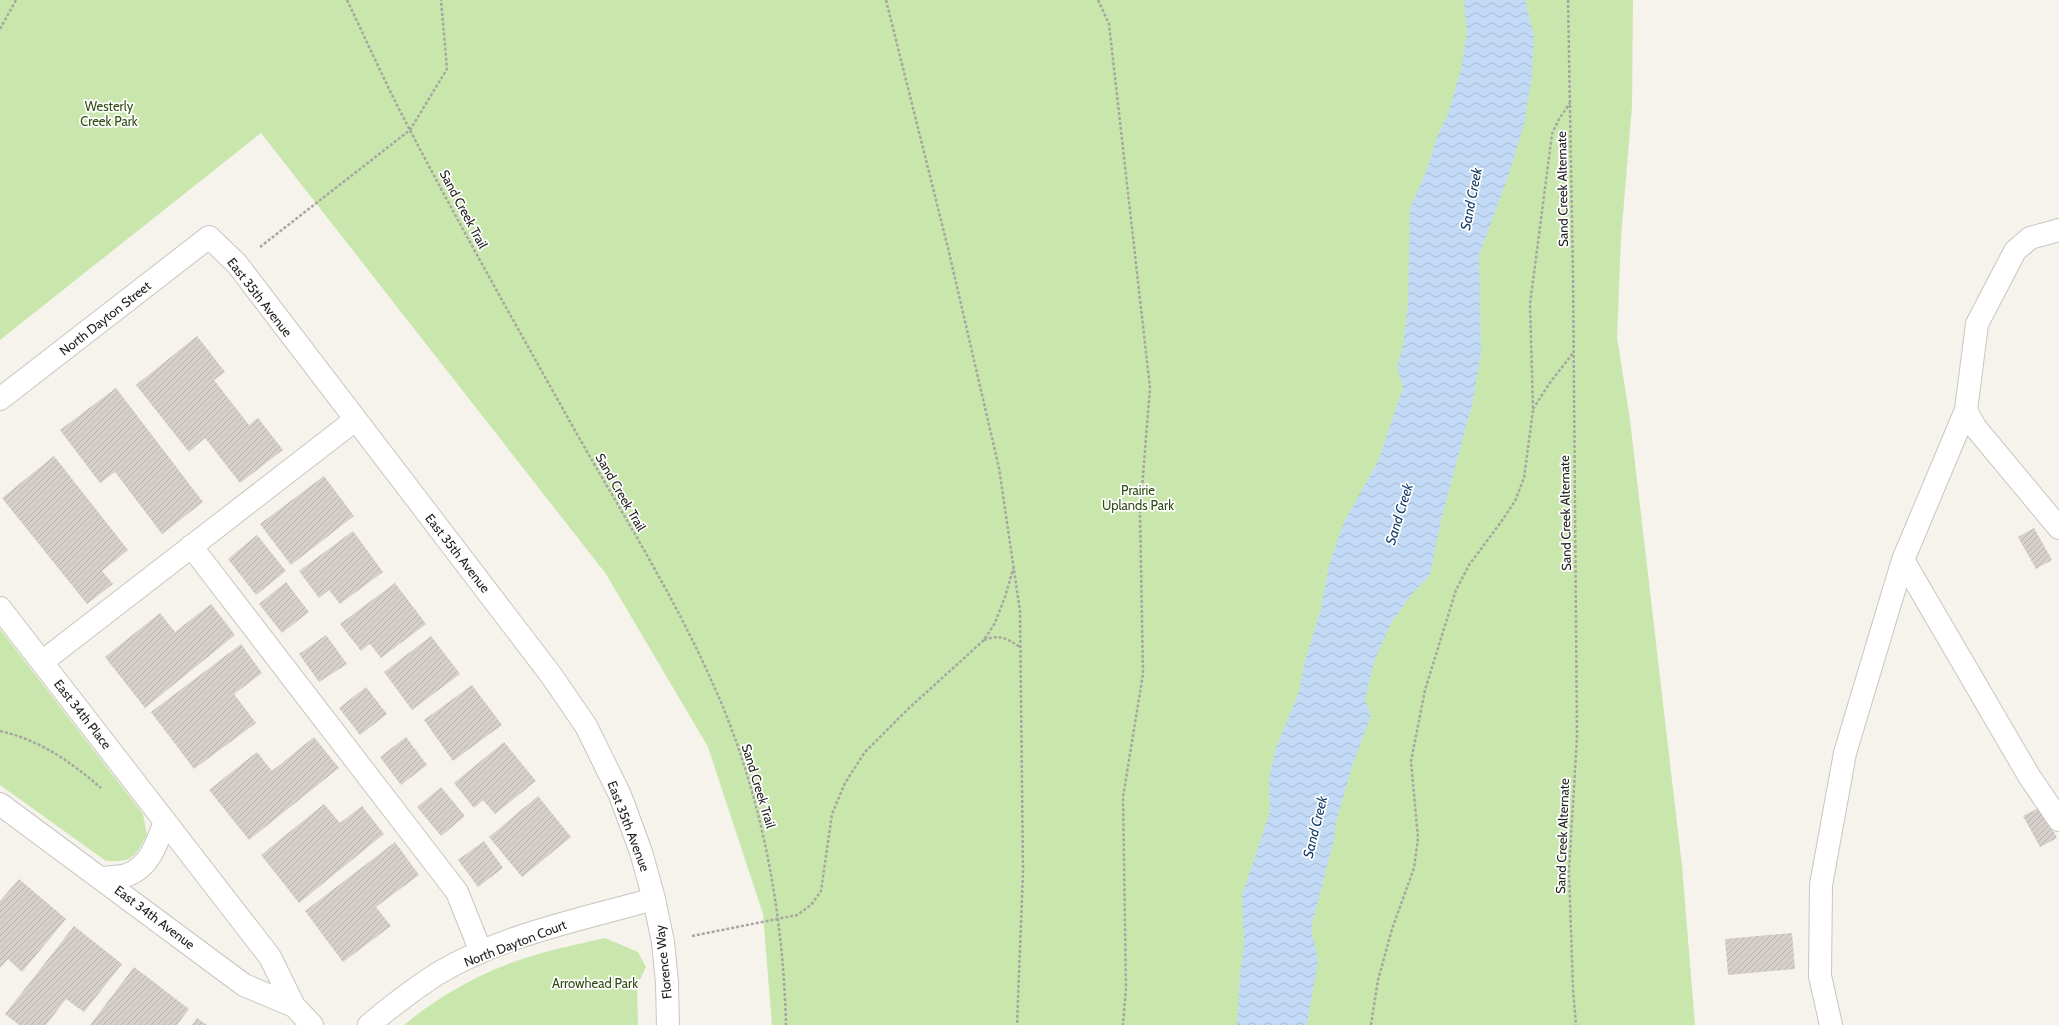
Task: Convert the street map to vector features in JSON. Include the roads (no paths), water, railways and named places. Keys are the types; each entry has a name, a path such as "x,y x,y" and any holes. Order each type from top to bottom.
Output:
{"street":[{"path":"1831,1025 1820,976 1821,885 1845,753 1903,560 1966,410 1977,324 2015,251 2030,238 2059,230"},
{"name":"North Dayton Street","path":"0,399 209,238"},
{"name":"East 35th Avenue","path":"209,238 237,264 551,675 586,726 620,795 641,852 654,899"},
{"path":"1966,410 1976,427 2059,528"},
{"path":"42,662 355,420"},
{"path":"191,546 457,892 482,952"},
{"path":"1903,560 2029,776 2059,820"},
{"name":"East 34th Place","path":"0,608 270,957 294,1006"},
{"name":"East 34th Avenue","path":"0,804 102,878 244,985 294,1006 312,1025"},
{"path":"102,878 127,875 142,866 155,848 165,820"},
{"name":"North Dayton Court","path":"369,1025 437,974 482,952 549,927 654,899"},
{"name":"Florence Way","path":"654,899 664,949 668,1025"}],"water":[{"name":"Sand Creek","path":"1464,0 1525,0 1534,36 1532,75 1524,124 1509,174 1479,255 1481,353 1473,401 1441,520 1430,575 1411,595 1391,623 1374,662 1365,700 1371,715 1353,764 1336,822 1334,839 1311,928 1318,960 1307,1025 1237,1025 1240,974 1244,944 1242,895 1270,812 1269,777 1276,748 1299,692 1304,664 1321,609 1329,565 1344,522 1378,461 1403,388 1397,367 1403,345 1408,305 1410,208 1426,172 1437,137 1449,111 1461,69 1467,31"}],"park label":[{"name":"Westerly Creek Park","path":"109,114"},
{"name":"Prairie Uplands Park","path":"1138,498"},
{"name":"Arrowhead Park","path":"595,983"}]}
